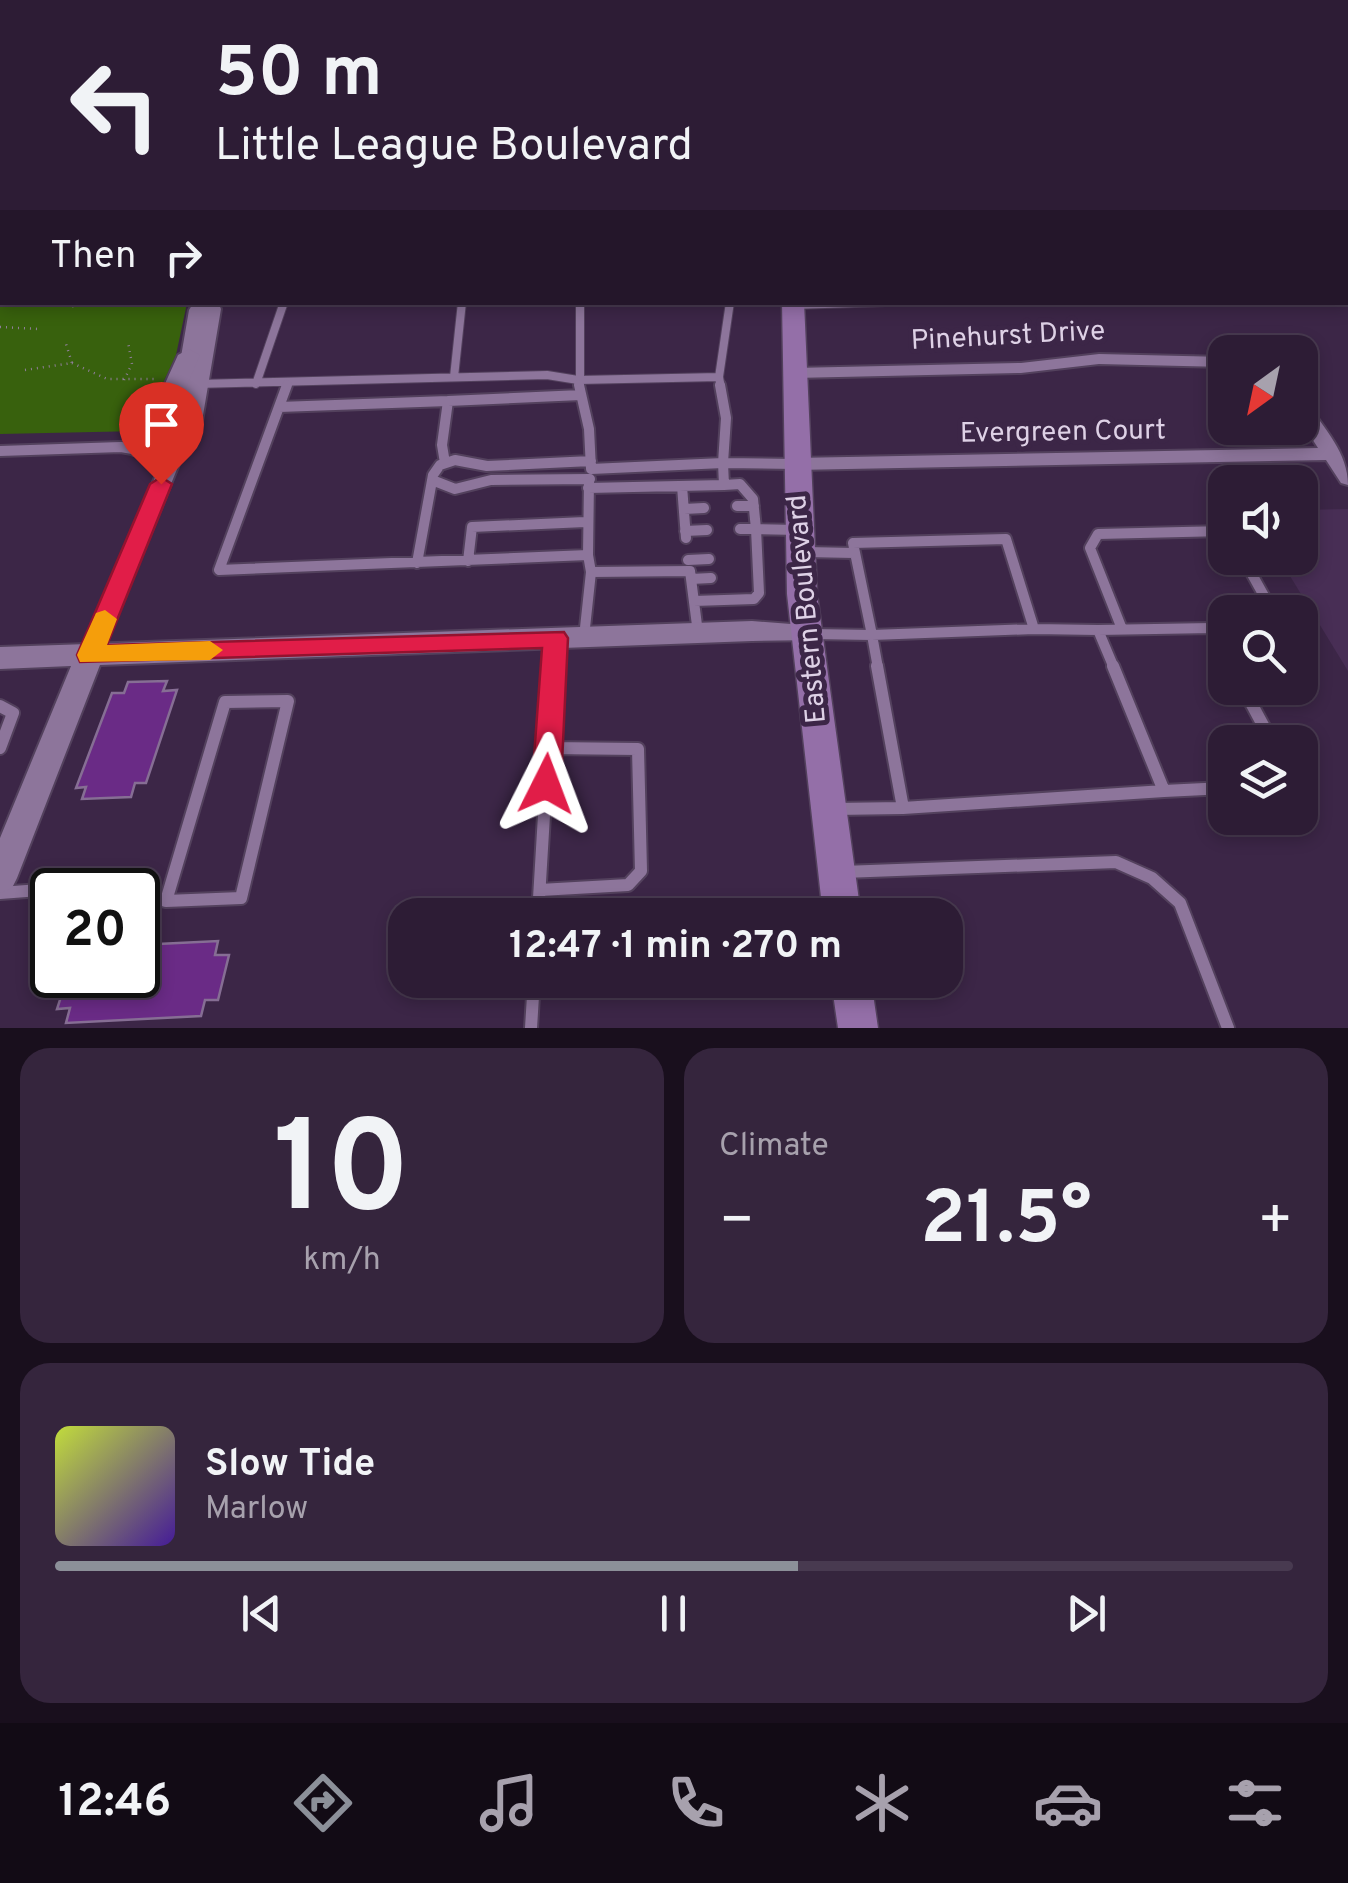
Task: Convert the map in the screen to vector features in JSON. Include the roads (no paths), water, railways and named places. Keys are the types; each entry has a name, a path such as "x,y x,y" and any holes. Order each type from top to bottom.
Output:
{"main road":[{"name":"Eastern Boulevard","path":"794,305 799,541 840,898"},
{"path":"854,998 858,1028"}],"street":[{"path":"141,450 154,434 189,355 205,305"},
{"path":"184,382 213,310 209,305"},
{"path":"0,878 173,456 191,433 184,382 189,355"},
{"name":"Pinehurst Drive","path":"794,373 1021,368 1099,359 1208,362"},
{"path":"1318,432 1348,479"},
{"name":"Evergreen Court","path":"795,464 1333,454"},
{"path":"0,658 698,634 807,634"}],"lane":[{"path":"256,384 283,305"},
{"path":"454,377 462,305"},
{"path":"539,898 548,748 570,638 591,572 585,522 590,474 578,380 580,305"},
{"path":"724,485 726,418 719,377 730,305"},
{"path":"184,382 719,377"},
{"path":"288,382 219,570 588,555"},
{"path":"279,407 581,395"},
{"path":"446,463 442,445 448,401"},
{"path":"0,452 141,450 173,456"},
{"path":"417,563 432,480 446,463 455,460 590,474 627,485 740,484 754,506 757,556 752,576 759,592 754,599 694,602"},
{"path":"432,480 455,489 491,480 628,468 795,464"},
{"path":"627,485 628,468"},
{"path":"682,486 698,634"},
{"path":"737,506 754,506"},
{"path":"684,509 704,508"},
{"path":"468,562 472,526 585,522"},
{"path":"740,528 854,554"},
{"path":"688,555 707,530"},
{"path":"1122,629 1090,548 1098,534 1208,531"},
{"path":"903,808 853,544 1006,539 1034,629"},
{"path":"688,555 711,578"},
{"path":"591,572 688,555 709,559"},
{"path":"743,557 757,556"},
{"path":"807,634 1208,628"},
{"path":"1098,630 1164,791"},
{"path":"160,899 166,901 241,898 288,701 225,702 166,901"},
{"path":"0,706 12,713 0,748"},
{"path":"540,890 628,885 640,871 638,749 548,748"},
{"path":"827,810 1208,789"},
{"path":"836,872 1116,862 1152,878 1180,903 1228,1028"},
{"path":"0,893 30,890"},
{"path":"531,1028 533,998"}]}
